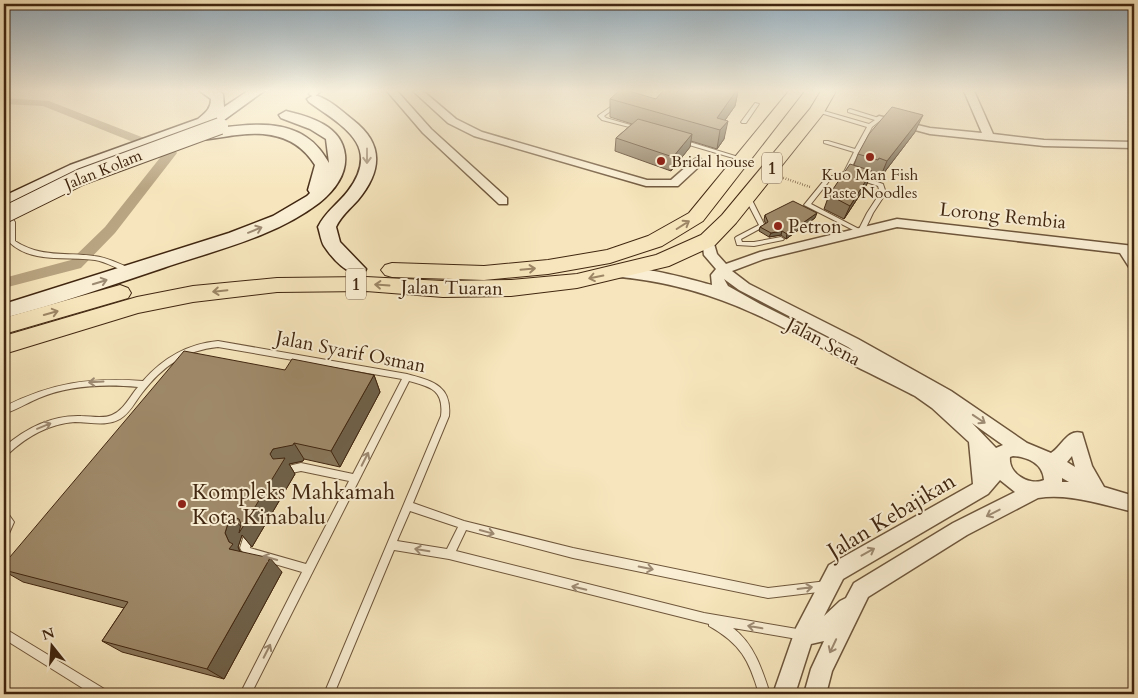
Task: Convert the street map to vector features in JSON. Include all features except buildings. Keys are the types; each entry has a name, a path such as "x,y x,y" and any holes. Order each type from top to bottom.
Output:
{"main road":[{"name":"Jalan Kolam","path":"4,202 76,168 144,142 208,124"},
{"name":"Jalan Kolam","path":"4,213 65,184 178,140 215,124"},
{"path":"228,124 299,137 310,145 318,154 323,165 320,183 308,203"},
{"path":"4,312 132,272 253,231 282,218 308,203 330,182 339,161 335,142 329,134 307,124"},
{"path":"351,124 357,128 367,143 369,158 364,177 327,227 332,244 357,269"},
{"name":"Jalan Tuaran","path":"4,326 118,294 182,281 274,271 357,269 484,273 548,268 610,256 655,242 696,217 771,124"},
{"name":"Jalan Tuaran","path":"4,345 146,303 193,294 277,285 366,284 443,289 511,288 578,281 662,261 708,240 748,198 752,188 772,168 808,124"},
{"path":"4,351 54,330"}],"street":[{"path":"421,124 503,201"},
{"path":"457,124 478,134 646,183 674,184 699,161"},
{"path":"898,124 930,131 1044,143 1134,145"},
{"path":"983,124 988,136"},
{"name":"Lorong Rembia","path":"724,269 769,254 897,223 1033,236 1129,249"},
{"name":"Jalan Sena","path":"708,240 711,254 744,287 853,343 945,396 1021,448 1046,459 1099,494"},
{"path":"1129,249 1134,264"},
{"path":"724,269 718,275 717,283 723,289 755,307"},
{"name":"Jalan Sena","path":"620,272 671,278 700,286 779,317 936,402 977,438 1011,480 1042,489 1099,494 1134,504"},
{"path":"977,438 982,488"},
{"path":"1046,459 1064,454 1076,438 1084,468 1099,494"},
{"path":"1001,466 1002,453 1013,448 1021,448"},
{"name":"Jalan Sena","path":"1042,489 1054,477 1046,459"},
{"name":"Jalan Kebajikan","path":"784,694 803,635 836,572 982,488 1001,466"},
{"path":"815,694 822,669 861,590 960,529 1042,489"},
{"path":"803,635 822,632 854,602"}],"lane":[{"path":"620,124 650,132"},
{"path":"861,124 870,126"},
{"path":"846,173 856,151 873,124"},
{"path":"678,140 742,159"},
{"path":"826,142 856,151"},
{"path":"846,173 881,185 884,193 870,213 861,232 806,205 828,179 846,173"},
{"path":"748,198 762,226 738,238 739,244 754,244 781,239"},
{"path":"4,213 12,222 12,242 22,250 65,258 96,258 132,272"},
{"name":"Jalan Syarif Osman","path":"4,452 17,440 43,425 68,418 103,421 114,418 124,411 144,384 176,356 189,348 203,344 218,344 407,377 436,387 444,396 448,405 445,416 330,694"},
{"path":"245,694 407,377"},
{"path":"4,412 30,398 76,383 102,381 144,384"},
{"path":"287,470 301,467 355,478"},
{"path":"408,506 464,526 573,553 768,593 828,586"},
{"path":"4,515 9,522 4,535"},
{"path":"449,554 464,526"},
{"path":"247,538 244,544 248,552 308,569"},
{"path":"392,545 449,554 704,618 803,635"},
{"path":"704,618 731,631 751,655 764,694"},
{"path":"4,633 102,694"}],"path":[{"path":"785,179 795,182"}],"waterway":[{"path":"4,283 76,264 110,230 171,153 97,124"}],"place":[{"name":"Kuo Man Fish Paste Noodles","path":"870,157"},
{"name":"Bridal house","path":"661,161"},
{"name":"Petron","path":"778,226"},
{"name":"Kompleks Mahkamah Kota Kinabalu","path":"182,504"}]}
